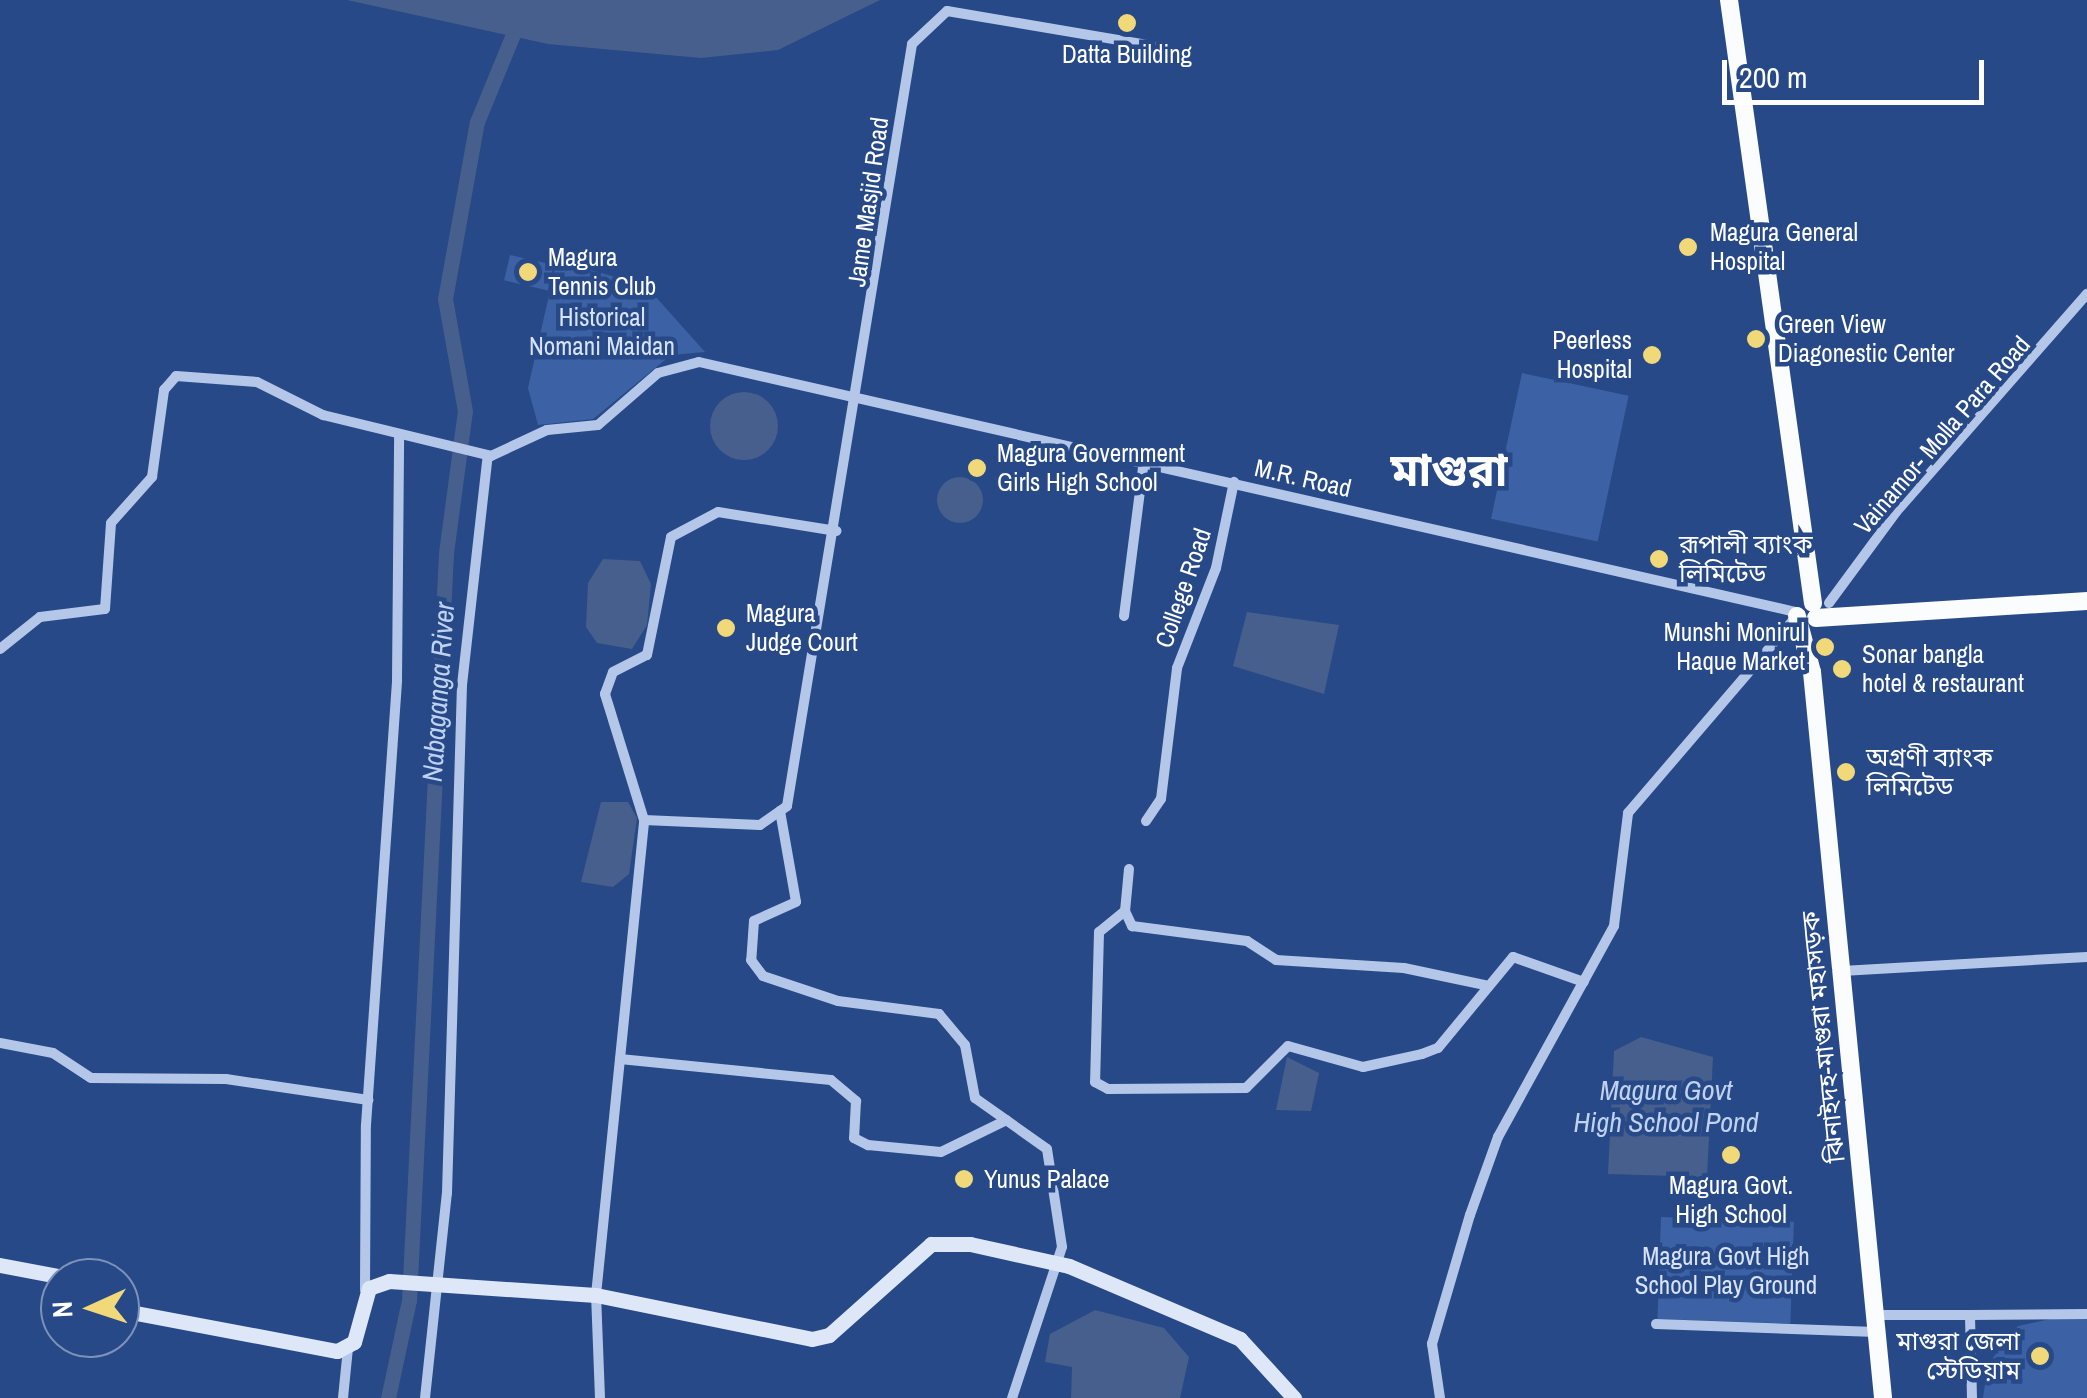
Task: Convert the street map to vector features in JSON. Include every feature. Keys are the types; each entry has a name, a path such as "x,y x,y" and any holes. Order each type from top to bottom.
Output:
{"highway":[{"name":"ঝিনাইদহ-মাগুরা মহাসড়ক","path":"1729,0 1809,611 1883,1398"},
{"path":"1809,611 2087,601"}],"main road":[{"path":"140,1313 348,1348 364,1298 374,1281 389,1281 596,1294 812,1339 829,1335 931,1244 1056,1263 1240,1339 1294,1398"},
{"path":"0,1264 40,1272"}],"street":[{"name":"Jame Masjid Road","path":"780,812 796,766 860,392 902,125 902,73 926,22 951,11 1152,46"},
{"name":"Vainamor- Molla Para Road","path":"1440,1398 1432,1344 1470,1215 1498,1137 1614,926 1628,813 2087,294"},
{"name":"M.R. Road","path":"490,456 547,430 598,425 678,364 733,366 1809,611"},
{"path":"0,649 40,617 105,609 111,522 152,477 168,380 258,382 323,415 490,456 474,516 425,1398"},
{"path":"364,1298 368,1100 396,703 399,434"},
{"path":"1124,616 1144,460"},
{"name":"College Road","path":"1146,821 1161,799 1186,630 1216,568 1234,482"},
{"path":"600,1398 596,1294 644,820 605,694 613,672 648,655 671,538 718,512 836,531"},
{"path":"644,820 760,825 780,812 796,902 754,921 750,960 762,976 838,1001 938,1014 965,1045 975,1098 1047,1149 1054,1168 1056,1263 1012,1398"},
{"path":"1129,869 1125,911 1132,926 1246,941 1276,960 1404,968 1485,985"},
{"path":"1125,911 1098,932 1095,1082 1108,1089 1246,1088 1288,1046 1363,1067 1422,1054 1438,1048 1485,985 1513,957 1584,982"},
{"path":"1842,971 2087,957"},
{"path":"0,1043 53,1053 91,1078 254,1081 368,1100"},
{"path":"620,1060 846,1086 858,1112 854,1138 868,1145 941,1152 1007,1120"},
{"path":"1656,1324 1876,1324 1970,1315 2087,1314"},
{"path":"1970,1315 1972,1398"},
{"path":"344,1398 348,1348"}],"green space":[{"name":"Magura Tennis Club","path":"510,255 554,265 548,290 504,280"},
{"name":"Historical Nomani Maidan","path":"557,260 646,286 705,352 671,355 593,419 538,425 528,388"},
{"path":"1522,373 1629,396 1598,541 1491,519"},
{"name":"Magura Govt High School Play Ground","path":"1661,1217 1794,1222 1790,1324 1657,1319"},
{"name":"মাগুরা জেলা স্টেডিয়াম","path":"2087,1311 2087,1398 1983,1398 1988,1364 2018,1326"}],"water":[{"path":"347,0 880,0 778,50 701,58 548,44"},
{"path":"744,392 768,402 778,426 768,450 744,460 720,450 710,426 720,402"},
{"path":"960,477 976,484 983,500 976,516 960,523 944,516 937,500 944,484"},
{"path":"603,559 640,561 651,584 647,625 632,649 597,643 586,627 588,583"},
{"path":"1247,612 1339,625 1324,694 1233,666"},
{"path":"601,802 628,802 637,818 629,874 613,887 581,882"},
{"name":"Magura Govt High School Pond","path":"1641,1037 1713,1057 1707,1177 1608,1174 1614,1051"},
{"path":"1287,1057 1319,1073 1311,1111 1276,1110"},
{"path":"1095,1310 1164,1328 1189,1357 1180,1398 1071,1398 1072,1367 1045,1362 1050,1334"}],"waterway":[{"name":"Nabaganga River","path":"388,1398 409,1300 446,553 465,411 445,299 477,122 527,0"}],"place":[{"name":"Datta Building","path":"1127,23"},
{"name":"Magura General Hospital","path":"1688,247"},
{"name":"Magura Tennis Club","path":"528,272"},
{"name":"Green View Diagonestic Center","path":"1756,339"},
{"name":"Peerless Hospital","path":"1652,355"},
{"name":"Magura Government Girls High School","path":"977,468"},
{"name":"রূপালী ব্যাংক লিমিটেড","path":"1659,559"},
{"name":"Magura Judge Court","path":"726,628"},
{"name":"Munshi Monirul Haque Market","path":"1825,647"},
{"name":"Sonar bangla hotel & restaurant","path":"1842,669"},
{"name":"অগ্রণী ব্যাংক লিমিটেড","path":"1846,772"},
{"name":"Magura Govt. High School","path":"1731,1155"},
{"name":"Yunus Palace","path":"964,1179"},
{"name":"মাগুরা জেলা স্টেডিয়াম","path":"2040,1356"}],"district":[{"name":"মাগুরা","path":"1449,470"}]}
